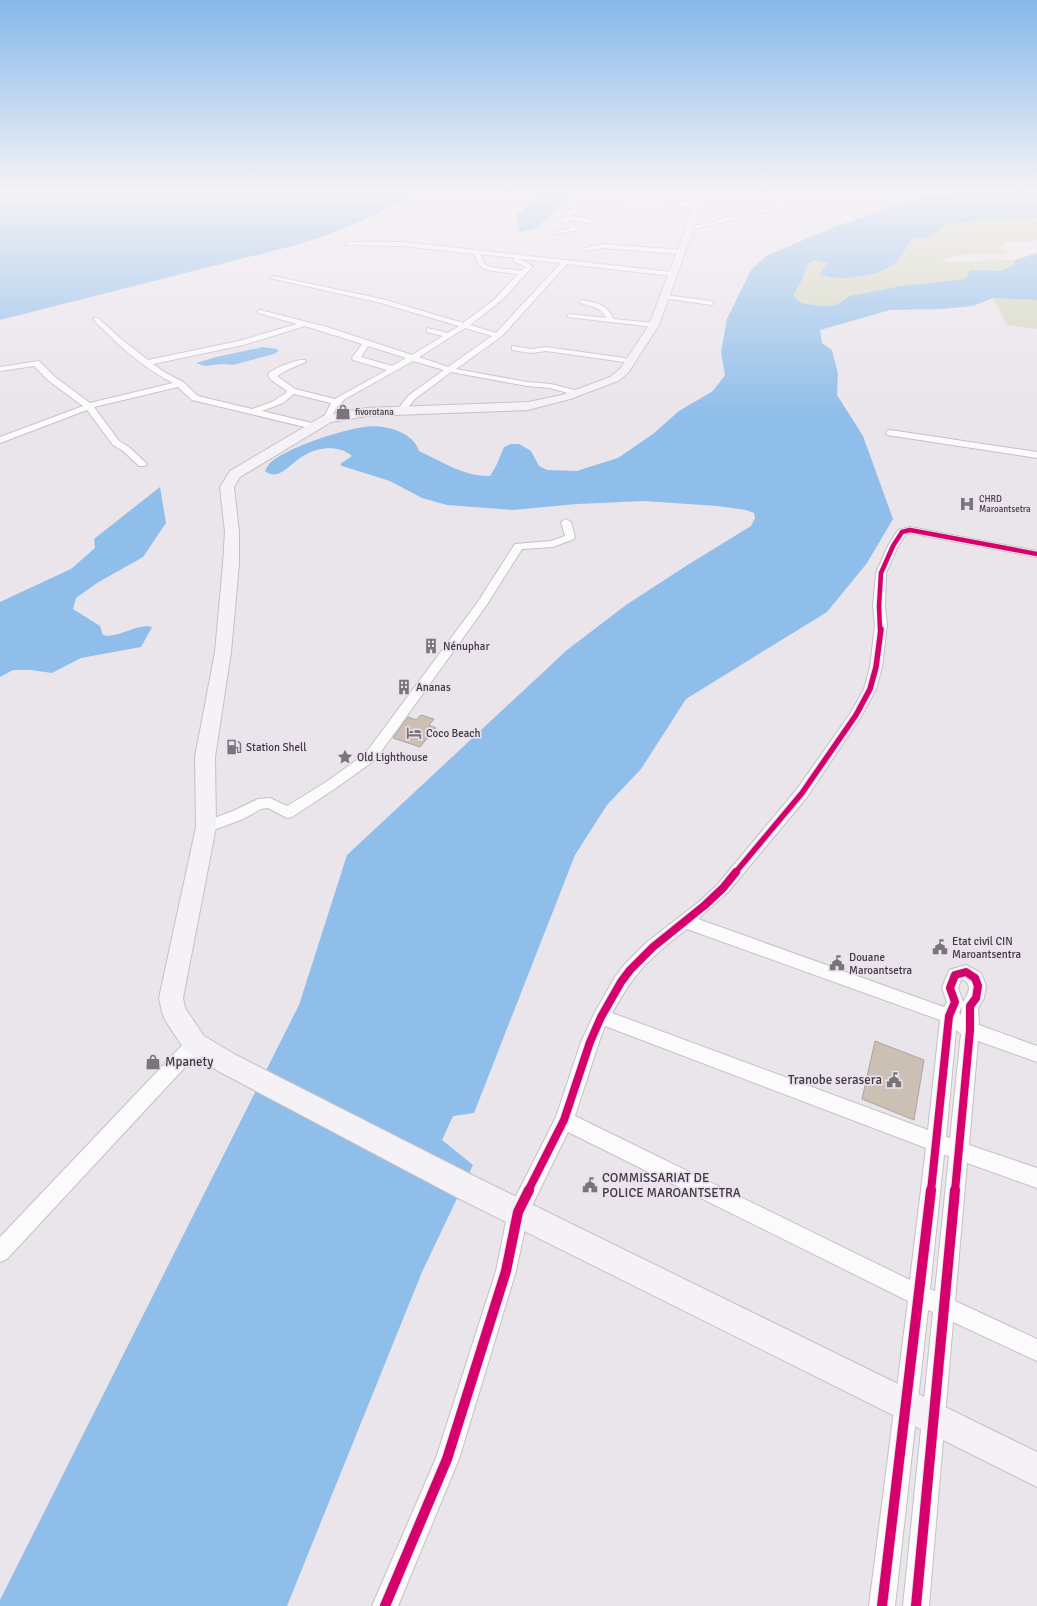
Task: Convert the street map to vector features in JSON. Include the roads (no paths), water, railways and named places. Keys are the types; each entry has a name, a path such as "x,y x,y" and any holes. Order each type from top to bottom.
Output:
{"main road":[{"path":"676,265 654,325 632,361 624,371 614,379 575,394 528,406 367,412 327,419 235,474 227,487 232,532 231,564 223,652 205,757 206,826 171,998 174,1012 195,1044 227,1063 468,1188 1037,1470"}],"street":[{"path":"482,265 488,269 523,273"},
{"path":"401,410 412,397 496,335 563,265"},
{"path":"584,265 672,274"},
{"path":"327,419 329,411 336,402 465,325 497,301 530,266"},
{"path":"273,278 382,301 496,335"},
{"path":"489,296 489,299 497,301"},
{"path":"665,297 711,302"},
{"path":"582,302 604,308 610,316 610,320"},
{"path":"260,312 304,324 450,370 527,384 551,386 575,394"},
{"path":"570,316 654,325"},
{"path":"96,319 117,340 161,374 180,384 195,398 313,426"},
{"path":"146,363 240,343 304,324"},
{"path":"430,330 448,336"},
{"path":"366,344 356,358 393,369"},
{"path":"514,348 531,351 546,350 569,352 632,361"},
{"path":"0,369 36,362 52,379 88,406 116,443 126,449 142,464"},
{"path":"302,362 272,374 273,377 292,391 336,402"},
{"path":"0,440 88,406 180,384"},
{"path":"254,411 274,404 290,394 292,391"},
{"path":"890,433 1037,455"},
{"path":"206,826 238,815 258,804 270,804 287,812 330,785 370,757 482,604 519,546 553,544 570,537 566,522"},
{"path":"385,1606 447,1459 506,1271 518,1212 564,1120 590,1042 601,1017 621,982 630,970 653,947 724,888 802,793 856,715 873,680 878,655 881,625 879,606 881,573 893,546 902,532 910,530 1037,554"},
{"path":"684,921 949,1016 970,1030 1037,1054"},
{"path":"882,1606 904,1405 937,1144 949,1016 955,1002 950,988 954,977 962,972 973,975 978,986 976,998 970,1006 970,1030 916,1606"},
{"path":"601,1017 937,1144 959,1150 1037,1178"},
{"path":"0,1252 195,1044"},
{"path":"564,1120 919,1295 1037,1350"}],"water":[{"path":"0,265 217,265 0,320"},
{"path":"756,265 808,265 801,282 793,295 801,303 820,306 835,306 849,296 901,286 966,279 970,270 1001,271 1014,265 1037,265 1037,300 993,298 973,306 942,309 890,310 820,330 822,343 832,350 838,374 837,395 863,436 893,519 867,563 827,612 686,699 641,769 607,805 575,855 474,1113 453,1116 442,1140 473,1165 422,1272 287,1606 0,1606 0,1600 299,1005 347,855 567,650 626,605 751,526 755,518 754,513 746,510 717,506 644,501 577,504 513,510 447,505 422,498 390,481 342,466 340,464 352,456 347,452 329,448 311,452 300,458 281,473 270,474 265,471 270,463 288,451 314,440 371,426 396,430 410,438 416,444 419,451 453,468 481,476 490,476 504,447 511,444 519,444 531,451 539,466 547,470 577,471 618,458 653,434 679,411 713,391 725,375 721,352 727,319 751,270"},
{"path":"826,265 892,265 875,273 855,277 835,278 819,274"},
{"path":"263,347 276,349 279,351 274,354 233,365 222,364 205,366 196,363 216,357"},
{"path":"160,487 166,523 143,557 97,583 76,598 73,609 100,626 103,635 115,635 146,626 152,627 141,647 81,658 52,673 31,670 13,670 0,677 0,602 71,569 95,548 94,539"}],"place":[{"name":"fivorotana","path":"343,412"},
{"name":"CHRD Maroantsetra","path":"967,504"},
{"name":"Nénuphar","path":"431,646"},
{"name":"Ananas","path":"404,687"},
{"name":"Coco Beach","path":"414,733"},
{"name":"Station Shell","path":"234,747"},
{"name":"Old Lighthouse","path":"345,757"},
{"name":"Etat civil CIN Maroantsentra","path":"940,947"},
{"name":"Douane Maroantsetra","path":"837,963"},
{"name":"Mpanety","path":"153,1062"},
{"name":"Tranobe serasera","path":"894,1080"},
{"name":"COMMISSARIAT DE POLICE MAROANTSETRA","path":"590,1185"}]}
